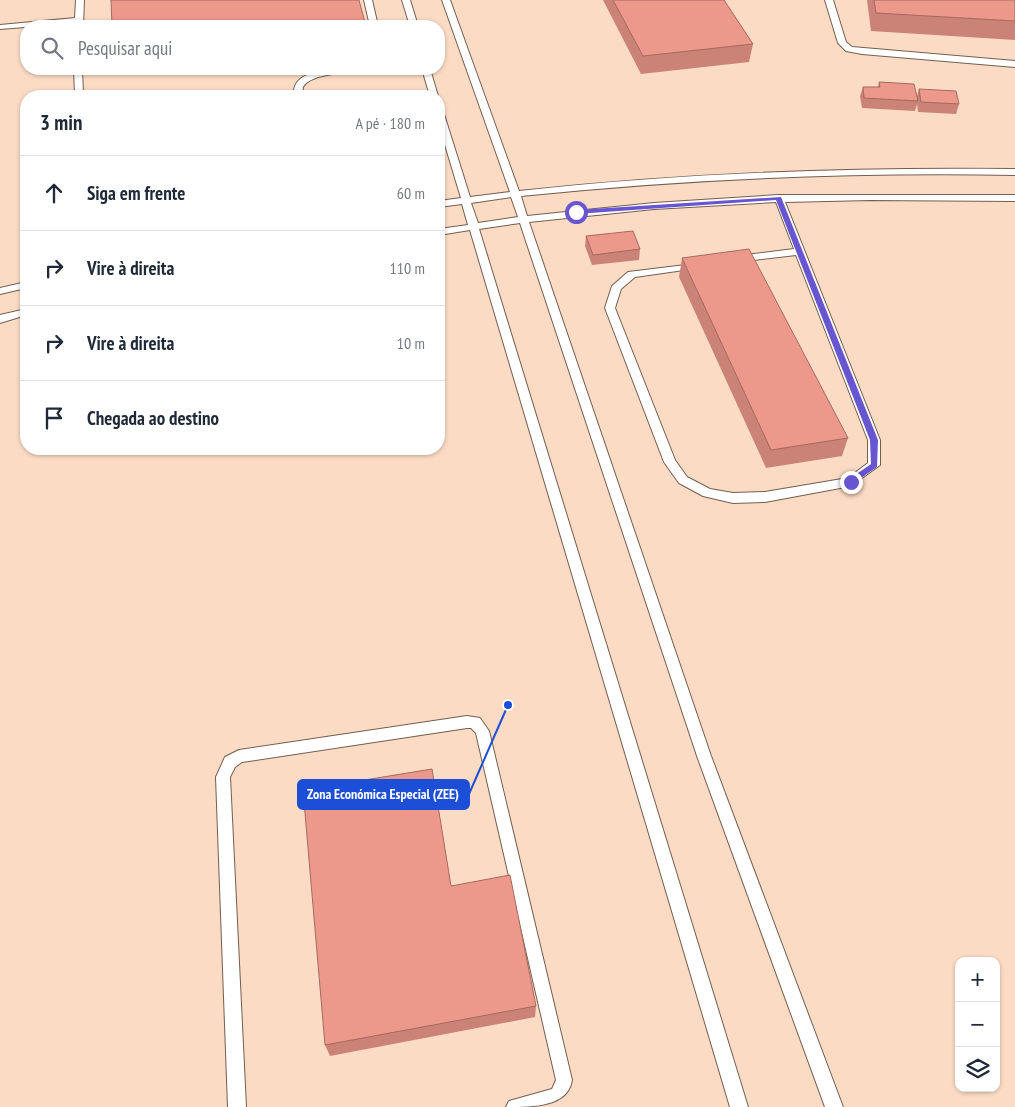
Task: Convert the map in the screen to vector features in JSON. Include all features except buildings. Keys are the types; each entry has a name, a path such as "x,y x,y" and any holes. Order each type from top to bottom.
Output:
{"lane":[{"path":"79,20 80,0"},
{"path":"368,0 373,20"},
{"path":"406,0 412,20"},
{"path":"446,0 515,194 704,756 834,1107"},
{"path":"829,0 842,43 849,49 862,52 1015,64"},
{"path":"0,27 20,26"},
{"path":"78,75 79,90"},
{"path":"297,90 302,80 320,75"},
{"path":"428,75 432,90"},
{"path":"445,132 739,1107"},
{"path":"445,203 515,194 624,184 784,174 937,170 1015,172"},
{"path":"445,231 576,212 778,198 928,196 1015,198"},
{"path":"707,264 632,274 616,288 610,308 670,462 683,480 707,493 733,498 765,497 851,482 874,465 874,440 778,198"},
{"path":"725,261 800,251"},
{"path":"0,291 20,286"},
{"path":"0,319 20,314"},
{"path":"237,1107 223,777 230,762 239,756 467,722 475,722 482,731 564,1080 563,1088 556,1096 515,1107"}],"shaded area":[{"path":"0,0 1015,0 1015,1107 0,1107"}],"place":[{"name":"Zona Económica Especial (ZEE)","path":"508,705"}],"route":[{"path":"576,212 778,198 874,440 874,465 851,482"}]}
